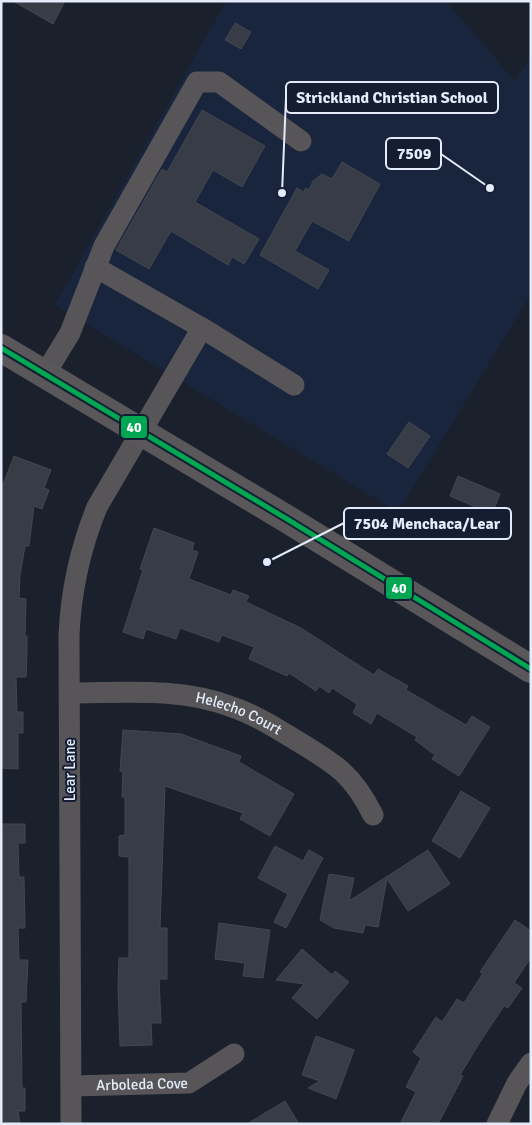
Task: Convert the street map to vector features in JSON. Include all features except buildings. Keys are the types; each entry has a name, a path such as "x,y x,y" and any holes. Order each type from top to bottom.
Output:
{"main road":[{"path":"1,348 287,519 531,669"}],"street":[{"path":"45,374 70,333 104,246 197,82 220,82 302,141"},
{"path":"95,267 202,328 294,385"},
{"name":"Lear Lane","path":"71,1124 71,606 78,560 97,507 202,328"},
{"name":"Helecho Court","path":"70,693 165,693 186,695 231,706 252,715 331,761 361,790 373,815"},
{"name":"Arboleda Cove","path":"72,1086 189,1083 234,1054"},
{"path":"497,1124 517,1084 531,1063"}],"shaded area":[{"path":"226,1 446,1 515,81 531,56 531,294 398,512 55,305"}],"transit line":[{"name":"40","path":"1,348 287,519 531,669"}],"place":[{"name":"7509","path":"490,188"},
{"name":"Strickland Christian School","path":"282,193"},
{"name":"7504 Menchaca/Lear","path":"267,562"}]}
